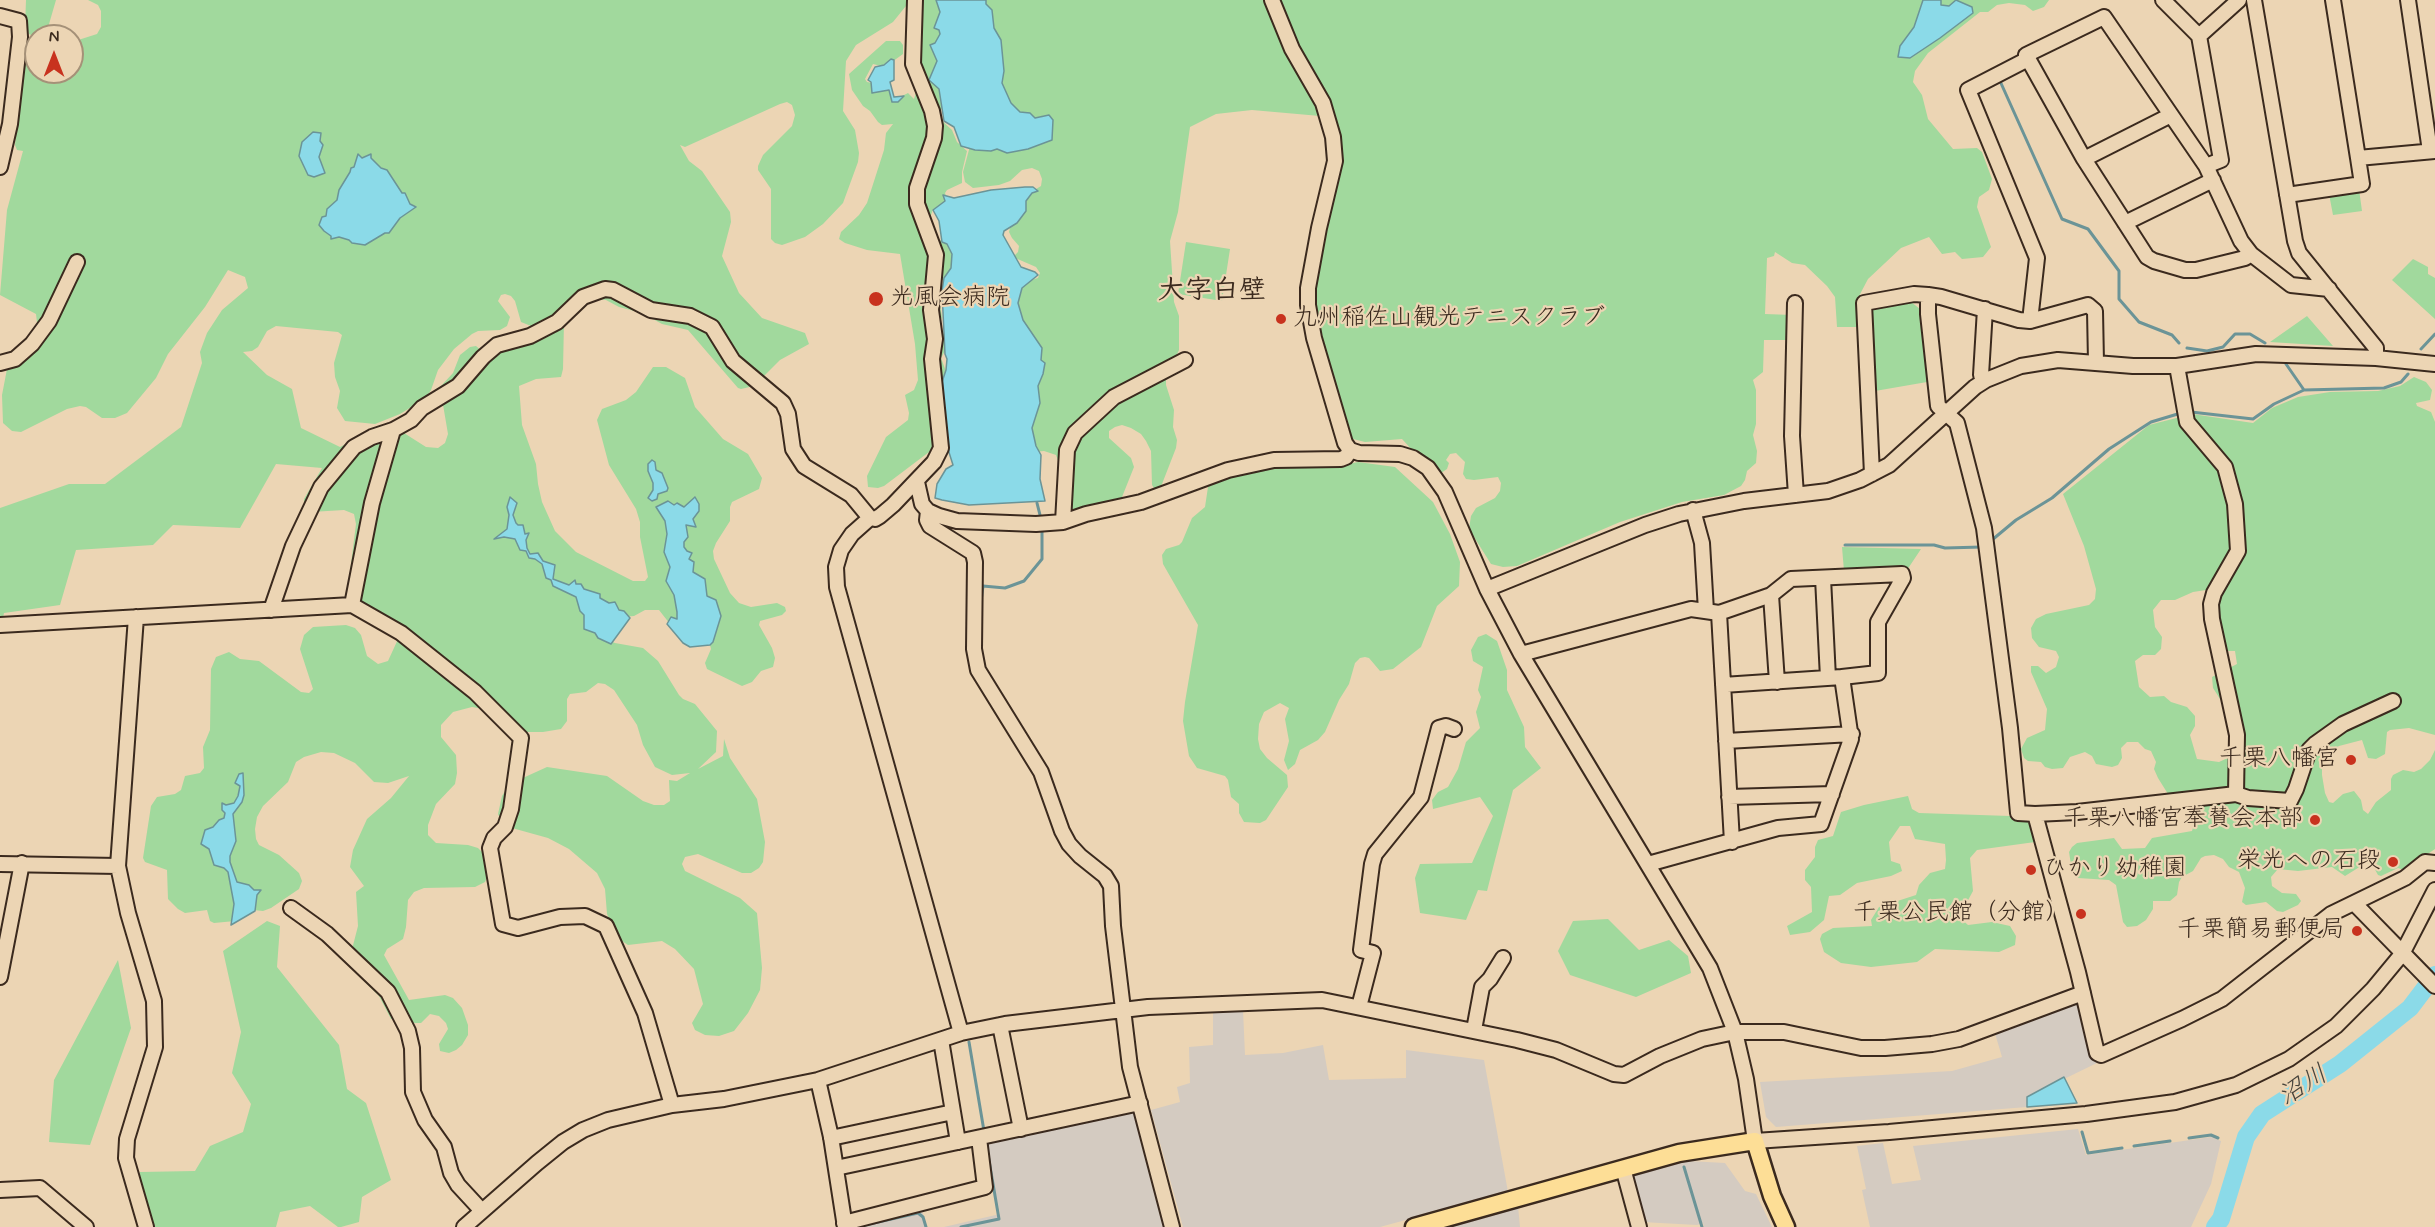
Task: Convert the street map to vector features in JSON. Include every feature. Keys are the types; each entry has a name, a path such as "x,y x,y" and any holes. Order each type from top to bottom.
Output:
{"main road":[{"path":"1414,1227 1679,1153 1755,1141 1772,1196 1786,1227"}],"street":[{"path":"271,610 293,546 321,488 340,461 354,447 411,420 422,408 458,386 483,357 497,345 530,336 557,322 583,297 596,291 613,291 651,310 690,316 712,327 733,361 783,403 788,414 793,449 804,466 851,495 870,518 875,519 880,516 917,482 934,462 941,448 932,359 934,339 931,310 936,255 917,204 917,188 934,138 935,126 932,111 913,64 915,0"},
{"path":"1272,0 1292,49 1323,103 1333,137 1335,161 1319,228 1308,288 1308,305 1314,338 1341,434 1350,450 1359,453 1400,454 1413,458 1428,468 1445,492 1487,589 1521,654 1710,968 1735,1032 1746,1079 1755,1141 1889,1132 2086,1114 2175,1102 2235,1085 2289,1059 2336,1026 2373,989 2402,954 2435,890"},
{"path":"2163,0 2199,36 2221,160 2206,166"},
{"path":"2199,36 2239,0"},
{"path":"2254,0 2295,241 2300,253 2376,348 2376,358"},
{"path":"2287,195 2362,184 2333,0"},
{"path":"2358,158 2433,151 2408,0"},
{"path":"0,16 19,21 20,37 10,124 0,167"},
{"path":"2251,254 2245,258 2196,270 2185,270 2147,257 2084,159 2026,55 2104,16 2206,166 2241,241 2251,254 2290,285 2329,290"},
{"path":"2028,59 1968,90 2037,258 2030,321"},
{"path":"2084,159 2171,115"},
{"path":"2125,223 2213,180"},
{"path":"0,363 15,359 32,344 49,321 77,261"},
{"path":"1872,474 1864,303 1914,294 1928,295 2030,321 2088,305 2095,311 2096,362"},
{"path":"1928,295 1938,406 1957,423 1984,528 2010,728 2018,813 2077,812 2236,794 2248,798 2290,801 2309,750 2315,744 2343,724 2393,701"},
{"path":"1795,303 1792,436 1796,495"},
{"path":"1985,309 1981,375 1986,380"},
{"path":"1487,589 1645,525 1694,510 1843,487 1889,465 1986,380 2021,366 2058,360 2133,366 2177,366 2256,354 2376,358 2435,364"},
{"path":"1063,522 1067,450 1075,433 1114,397 1185,360"},
{"path":"2177,366 2187,422 2225,467 2235,504 2238,551 2214,593 2211,604 2237,735 2236,794"},
{"path":"352,605 372,503 393,430"},
{"path":"917,482 922,504 928,511 939,516 957,521 1036,524 1063,522 1086,514 1141,502 1228,470 1274,460 1341,459 1346,457 1350,450"},
{"path":"1694,510 1702,543 1723,685 1732,842"},
{"path":"928,511 927,520 930,526 973,553 975,562 974,649 978,670 1041,772 1062,831 1069,844 1105,876 1112,886 1113,926 1125,1010 1130,1067 1172,1227"},
{"path":"870,518 852,534 841,550 836,567 837,587 961,1034"},
{"path":"1521,654 1691,609 1712,612 1771,595 1791,579 1902,574 1903,578 1878,622 1878,673 1723,685"},
{"path":"1648,864 1778,828 1821,824 1852,734 1835,678 1823,578"},
{"path":"1771,595 1777,682"},
{"path":"0,625 352,605 400,633 475,692 521,738 511,809 506,827 494,838 490,849 503,924 518,928 560,917 585,916 606,926 645,1013 672,1105"},
{"path":"136,617 118,866 128,913 154,1001 155,1047 127,1139 126,1158 146,1227"},
{"path":"1359,1006 1373,953 1361,950 1375,854 1422,797 1439,728 1446,726 1454,729"},
{"path":"1726,741 1852,734"},
{"path":"1729,797 1832,794"},
{"path":"2035,814 2097,1053 2101,1055 2222,999 2331,914 2405,878 2425,862 2435,863"},
{"path":"0,977 22,863"},
{"path":"0,864 118,866"},
{"path":"2354,903 2435,986"},
{"path":"291,908 327,934 388,992 408,1031 412,1048 413,1092 425,1120 444,1147 451,1173 458,1185 482,1211"},
{"path":"1474,1030 1482,987 1503,958"},
{"path":"464,1227 537,1162 583,1130 608,1120 672,1105 724,1099 818,1080 941,1040 1000,1025 1148,1006 1273,1004 1292,1000 1322,1000 1474,1030 1556,1050 1614,1074 1624,1075 1660,1056 1702,1039 1735,1032 1784,1032 1862,1048 1932,1044 1959,1039 2083,993"},
{"path":"1000,1025 1021,1129"},
{"path":"941,1040 958,1142"},
{"path":"818,1080 831,1138 844,1225 986,1187 979,1138"},
{"path":"836,1168 1140,1103"},
{"path":"831,1138 953,1112"},
{"path":"1623,1168 1639,1227"},
{"path":"0,1190 40,1188 86,1227"}],"shaded area":[{"path":"2081,997 2099,1062 2027,1097 2027,1107 1776,1127 1766,1117 1760,1082 1952,1071 2002,1057 1994,1030"},
{"path":"1243,1010 1245,1055 1283,1053 1323,1045 1329,1080 1406,1078 1406,1050 1484,1060 1508,1192 1380,1227 1183,1227 1151,1110 1180,1102 1177,1087 1190,1083 1189,1047 1213,1045 1213,1011"},
{"path":"1135,1109 1163,1227 944,1227 1000,1214 985,1142"},
{"path":"2078,1129 2086,1155 2211,1137 2221,1141 2211,1184 2191,1227 1870,1227 1862,1190 1866,1189 1857,1146 1883,1143 1892,1184 1921,1180 1913,1146"},
{"path":"1689,1161 1725,1163 1745,1191 1756,1194 1772,1227 1704,1227 1703,1223 1697,1225 1642,1222 1628,1176"},
{"path":"1518,1206 1520,1227 1444,1227"},
{"path":"922,1211 927,1227 858,1227"}],"green space":[{"path":"26,0 56,0 49,24 25,24"},
{"path":"88,0 940,0 941,87 945,102 939,114 941,120 952,130 957,142 967,151 962,183 947,190 945,193 948,202 941,209 933,209 930,218 936,239 949,243 954,253 953,271 947,278 940,281 939,299 942,317 939,325 942,333 946,335 946,349 941,358 947,374 941,437 933,449 884,486 868,487 867,476 886,437 908,420 909,413 905,395 914,390 918,380 915,344 900,254 867,250 839,239 841,232 859,215 867,203 884,150 886,133 893,124 882,125 863,106 852,90 849,74 886,41 900,41 903,45 903,54 885,67 873,64 865,79 867,82 890,86 894,100 908,93 914,99 917,89 906,56 910,1 893,22 856,45 846,61 843,111 855,130 859,153 858,162 843,203 823,224 805,237 782,245 771,239 771,189 758,170 763,155 792,126 795,115 792,105 787,102 780,104 685,147 680,145 689,161 702,171 730,212 731,222 722,256 739,293 762,318 805,333 809,344 780,360 754,386 741,389 688,330 662,324 642,313 598,299 591,301 576,315 564,322 561,377 536,379 519,386 522,425 536,464 542,502 555,531 576,552 633,581 645,581 648,577 640,537 640,522 636,509 609,465 597,420 602,409 626,400 636,392 653,367 666,367 685,378 695,407 723,439 748,454 762,478 759,489 732,502 730,521 713,551 714,559 730,593 739,603 751,607 777,603 785,607 786,611 782,615 760,621 759,625 772,648 775,658 773,667 761,671 752,682 742,686 707,669 705,663 711,649 691,574 667,507 680,620 670,624 659,610 645,610 634,616 623,617 603,638 615,643 643,648 658,661 679,695 695,704 717,731 716,752 698,769 723,756 724,739 730,758 757,799 765,842 763,862 759,868 751,873 742,873 698,854 685,857 682,864 685,871 740,898 757,913 762,968 760,990 748,1013 734,1031 719,1036 705,1035 695,1030 692,1023 703,1004 694,969 675,949 662,941 628,945 618,938 607,914 605,889 597,873 569,849 548,838 512,828 502,822 498,814 502,796 507,788 547,767 607,776 643,801 654,805 664,805 670,801 669,780 677,781 690,773 672,775 655,767 643,745 637,725 614,690 605,684 598,683 586,692 570,694 567,699 567,721 561,729 519,732 484,709 472,707 453,712 441,725 441,737 456,755 457,773 455,784 436,804 428,825 428,835 436,843 478,848 486,856 487,877 485,882 475,887 424,888 414,892 408,900 403,939 387,949 384,955 409,1000 445,995 453,998 462,1008 468,1025 468,1035 456,1050 449,1053 440,1051 439,1044 448,1029 439,1016 430,1014 421,1023 391,1019 379,996 348,965 358,926 356,892 364,886 350,867 353,850 367,819 391,798 409,776 388,783 374,782 355,763 334,753 321,752 304,757 296,762 288,782 263,806 257,817 255,829 259,845 279,855 299,873 302,881 299,889 271,908 263,911 253,910 231,872 227,860 228,808 223,863 237,886 235,921 214,923 210,921 207,910 185,913 168,899 167,870 145,862 143,858 151,806 157,797 175,794 181,790 185,776 200,773 204,768 203,747 210,730 211,669 216,657 229,652 240,659 259,661 301,692 309,693 313,689 300,649 304,635 313,627 346,625 355,628 361,635 367,656 378,664 388,661 399,637 347,596 356,524 354,514 344,510 311,512 304,506 304,499 322,468 276,464 240,528 173,525 153,545 76,550 60,605 4,613 0,631 0,508 69,484 105,484 181,427 202,363 200,352 207,333 222,310 248,288 245,277 228,270 205,307 168,354 156,378 127,413 115,418 102,418 86,407 80,406 67,409 21,432 12,431 3,423 2,395 7,369 9,365 26,360 32,354 36,348 38,331 36,314 0,295 7,210 23,151 17,150 15,145 21,75 24,67 24,84 84,84 84,38 97,34 101,27 101,11 98,5","holes":["501,295 511,296 515,301 521,322 531,326 533,330 483,352 476,346 470,347 460,355 453,373 440,387 448,434 445,443 438,448 426,447 393,426 381,426 340,447 301,428 292,389 267,375 243,352 252,351 258,347 267,331 276,326 338,332 342,335 334,363 335,377 340,391 337,408 345,421 375,424 400,414 426,398 438,370 454,349 478,331 500,330 507,326 510,317 498,301"]},
{"path":"980,0 2049,0 2044,7 2033,11 2025,5 2009,3 1997,5 1988,12 1980,12 1928,53 1915,71 1913,82 1922,95 1928,119 1953,149 1977,148 1982,152 1992,179 1989,190 1979,197 1977,207 1991,247 1983,257 1962,259 1955,252 1942,254 1929,237 1901,248 1868,279 1858,298 1861,327 1837,327 1835,297 1827,286 1805,265 1792,263 1775,252 1774,256 1767,258 1765,314 1792,315 1792,340 1764,340 1763,372 1753,380 1756,390 1756,424 1753,435 1757,451 1756,463 1747,471 1741,486 1724,495 1682,502 1620,522 1517,566 1503,567 1491,564 1469,529 1471,516 1476,508 1495,498 1500,491 1501,483 1498,477 1466,479 1463,474 1465,462 1456,453 1450,454 1446,460 1449,463 1447,469 1441,473 1425,458 1414,452 1402,439 1365,442 1353,439 1346,428 1314,303 1315,283 1340,142 1335,121 1320,116 1252,110 1216,114 1190,127 1178,212 1170,241 1174,302 1179,316 1179,350 1166,377 1166,385 1174,410 1173,427 1177,440 1176,448 1162,484 1159,488 1154,488 1151,451 1146,441 1141,434 1131,428 1122,425 1115,427 1109,431 1109,438 1131,458 1134,467 1122,497 1117,501 1078,512 1072,511 1064,501 1061,469 1056,455 1044,451 1034,452 1020,321 1014,295 1025,282 1038,278 1040,273 1036,267 1013,257 1018,252 1019,246 1009,232 1028,194 1041,186 1042,179 1039,171 1032,168 1022,170 1010,181 999,185 973,188 965,182 963,172 970,146 1038,122 1014,111 1001,88"},
{"path":"2359,189 2362,211 2333,215 2329,194"},
{"path":"1186,242 1230,249 1222,301 1178,294"},
{"path":"2413,259 2428,267 2428,274 2435,278 2435,319 2392,280"},
{"path":"1911,302 1920,309 1927,382 1875,391 1871,308"},
{"path":"2307,316 2333,346 2270,342"},
{"path":"2414,377 2426,382 2432,390 2430,400 2416,403 2417,406 2431,412 2435,422 2435,735 2409,728 2390,730 2387,732 2385,754 2376,759 2368,758 2362,740 2339,746 2326,753 2322,762 2322,775 2329,802 2333,803 2343,794 2354,791 2361,800 2363,810 2368,814 2376,802 2391,790 2393,775 2403,770 2414,772 2421,769 2430,760 2435,750 2435,849 2404,870 2398,868 2381,876 2373,866 2366,863 2345,876 2332,867 2298,871 2278,869 2271,877 2272,886 2282,893 2296,894 2301,901 2298,905 2283,912 2277,911 2266,902 2246,905 2242,902 2245,888 2239,872 2229,867 2223,859 2214,855 2205,856 2201,858 2193,871 2182,877 2177,895 2170,901 2153,901 2153,909 2146,920 2137,926 2127,927 2123,922 2116,885 2109,880 2078,878 2072,871 2069,852 2072,847 2077,843 2114,838 2122,849 2145,848 2152,838 2192,831 2195,821 2179,795 2168,794 2154,769 2156,762 2151,751 2138,742 2127,742 2121,748 2122,758 2118,765 2112,767 2096,764 2092,756 2085,752 2070,757 2063,768 2052,769 2045,767 2041,762 2028,761 2024,758 2021,749 2027,738 2045,730 2047,709 2031,672 2031,666 2038,666 2046,673 2056,667 2059,657 2056,651 2039,647 2032,638 2031,628 2036,619 2046,614 2089,605 2095,599 2096,589 2084,546 2063,494 2149,425 2192,414 2253,423 2272,408 2298,397 2330,392 2378,391 2400,386","holes":["2206,590 2217,598 2215,615 2222,651 2235,651 2237,664 2212,677 2213,688 2220,699 2235,701 2232,756 2219,762 2197,759 2190,735 2195,726 2195,716 2187,707 2171,702 2164,696 2150,697 2139,687 2135,661 2143,655 2155,655 2161,649 2162,637 2155,627 2153,610 2161,600 2175,600 2193,592"]},
{"path":"1358,462 1395,467 1433,502 1450,534 1460,562 1459,586 1437,606 1421,647 1393,669 1380,671 1369,658 1365,657 1355,663 1349,684 1325,732 1318,740 1300,750 1295,764 1288,770 1284,760 1289,741 1285,719 1289,708 1280,703 1264,712 1259,724 1260,749 1287,775 1288,787 1266,820 1260,823 1244,822 1239,813 1239,804 1231,797 1225,776 1197,768 1189,756 1183,721 1198,625 1163,564 1162,555 1166,549 1182,542 1192,518 1205,507 1208,487 1214,481 1257,469 1289,465 1340,466"},
{"path":"1842,547 1921,549 1907,570 1844,571"},
{"path":"1486,634 1497,641 1507,670 1507,690 1524,727 1525,747 1541,768 1513,790 1487,891 1478,890 1466,920 1420,913 1415,878 1420,864 1472,863 1493,816 1480,797 1433,809 1432,800 1438,792 1448,787 1458,769 1466,742 1480,728 1476,712 1481,697 1478,690 1483,667 1473,661 1471,650 1478,637"},
{"path":"1908,796 1912,809 1919,813 2010,816 2027,820 2036,832 2035,842 1977,850 1970,858 1973,891 1959,917 1968,925 1992,922 2010,926 2016,936 2015,945 1999,952 1935,949 1917,962 1871,967 1841,963 1824,952 1820,939 1822,934 1833,928 1872,926 1871,920 1879,907 1916,895 1919,885 1930,873 1945,869 1945,844 1915,839 1910,826 1900,826 1889,842 1891,861 1900,864 1902,871 1891,876 1857,883 1840,895 1829,896 1824,920 1810,932 1790,935 1787,926 1812,912 1811,887 1805,880 1805,870 1815,857 1818,840 1833,836 1841,812"},
{"path":"1608,919 1639,950 1669,940 1688,956 1691,973 1636,997 1570,975 1558,951 1573,921"},
{"path":"267,921 280,926 277,967 339,1045 347,1089 366,1103 391,1180 362,1197 359,1222 341,1227 310,1206 280,1212 276,1227 155,1227 135,1188 140,1172 195,1171 210,1146 243,1132 251,1104 232,1073 241,1032 223,951"},
{"path":"118,960 131,1028 90,1145 49,1142 54,1080"}],"water":[{"path":"936,0 986,0 986,4 992,10 994,28 1001,40 1004,71 1002,83 1011,103 1020,112 1030,113 1035,118 1049,115 1053,120 1052,140 1028,149 1007,153 997,149 975,150 961,146 954,127 944,121 939,89 929,80 937,61 930,45 935,43 940,34 939,30 934,28 940,12"},
{"path":"1923,0 1941,0 1941,5 1949,6 1956,0 1972,7 1973,13 1910,58 1898,57 1900,46 1914,27"},
{"path":"891,59 894,60 894,80 890,82 894,97 904,96 898,102 892,102 889,90 872,93 871,82 868,80 875,67 884,65"},
{"path":"313,132 321,133 320,141 323,145 319,157 325,173 314,177 308,175 299,156 302,142"},
{"path":"358,154 362,158 371,154 371,158 381,168 387,170 402,193 405,193 410,204 416,207 400,218 389,233 365,245 352,243 339,237 331,239 331,236 319,225 322,217 326,216 327,209 337,200 339,190 351,168 354,167"},
{"path":"1033,187 1038,191 1032,193 1026,201 1026,211 1017,223 1004,231 1003,235 1021,267 1038,275 1022,288 1018,303 1023,320 1042,348 1041,360 1045,363 1038,386 1040,403 1032,428 1036,446 1041,455 1040,479 1045,501 969,505 942,500 935,498 937,484 946,469 953,465 947,446 941,385 947,359 942,291 944,278 951,268 952,254 947,244 942,242 939,221 933,210 945,201 943,195 954,198 991,190"},
{"path":"652,460 655,462 656,470 662,473 668,488 652,501 648,498 653,490 653,483 648,464"},
{"path":"510,497 517,503 513,515 516,523 523,525 525,534 529,533 526,540 530,554 538,553 543,561 555,565 553,579 569,585 575,580 576,584 581,584 584,589 600,594 600,598 609,603 615,602 619,610 624,611 630,618 611,644 598,638 595,633 584,629 584,615 580,611 576,597 553,586 551,580 546,578 542,564 529,558 526,551 520,550 515,539 504,537 494,539 507,529 509,515 507,507"},
{"path":"695,497 699,504 699,511 693,519 696,527 686,525 688,537 684,542 684,547 692,553 689,559 694,562 693,572 705,579 707,596 716,600 721,616 710,645 690,647 683,643 667,624 671,617 677,619 677,612 674,595 666,581 670,567 664,552 667,534 665,521 656,507 668,501 684,507"},
{"path":"243,773 244,795 233,814 236,841 230,862 237,882 249,885 254,890 261,890 257,895 255,911 231,925 234,904 228,872 214,865 209,849 201,844 205,830 224,818 222,803 226,805 234,803 240,786 235,783 239,774"},
{"path":"2064,1077 2077,1103 2027,1107 2027,1097"}],"waterway":[{"path":"2000,81 2062,219 2088,229 2119,271 2119,299 2139,322 2172,335 2179,343"},
{"path":"2187,348 2207,351 2223,347 2235,334 2250,334 2265,343"},
{"path":"2421,349 2435,334"},
{"path":"2286,364 2304,390 2384,388 2401,382 2408,374"},
{"path":"2191,412 2253,419 2274,404 2304,390"},
{"path":"1992,540 2016,520 2052,498 2109,449 2151,422 2181,413"},
{"path":"1037,503 1041,519"},
{"path":"981,601 983,586 1005,588 1024,581 1042,559 1042,528"},
{"path":"1845,545 1982,547"},
{"path":"1119,910 1121,939"},
{"name":"沼川","path":"2215,1227 2221,1219 2246,1137 2262,1114 2340,1064 2410,1008 2435,975"},
{"path":"969,1042 984,1131"},
{"path":"2082,1132 2088,1153 2122,1148"},
{"path":"2189,1138 2211,1135 2218,1138"},
{"path":"2134,1146 2170,1141"},
{"path":"961,1227 999,1219 986,1143"},
{"path":"1684,1167 1702,1227"},
{"path":"856,1227 918,1213 923,1217 926,1227"}],"place":[{"name":"光風会病院","path":"876,299"},
{"name":"九州稲佐山観光テニスクラブ","path":"1281,319"},
{"name":"千栗八幡宮","path":"2351,760"},
{"name":"千栗八幡宮奉賛会本部","path":"2315,820"},
{"name":"栄光への石段","path":"2393,862"},
{"name":"ひかり幼稚園","path":"2031,870"},
{"name":"千栗公民館（分館）","path":"2081,914"},
{"name":"千栗簡易郵便局","path":"2357,931"}],"district":[{"name":"大字白壁","path":"1212,292"}]}
